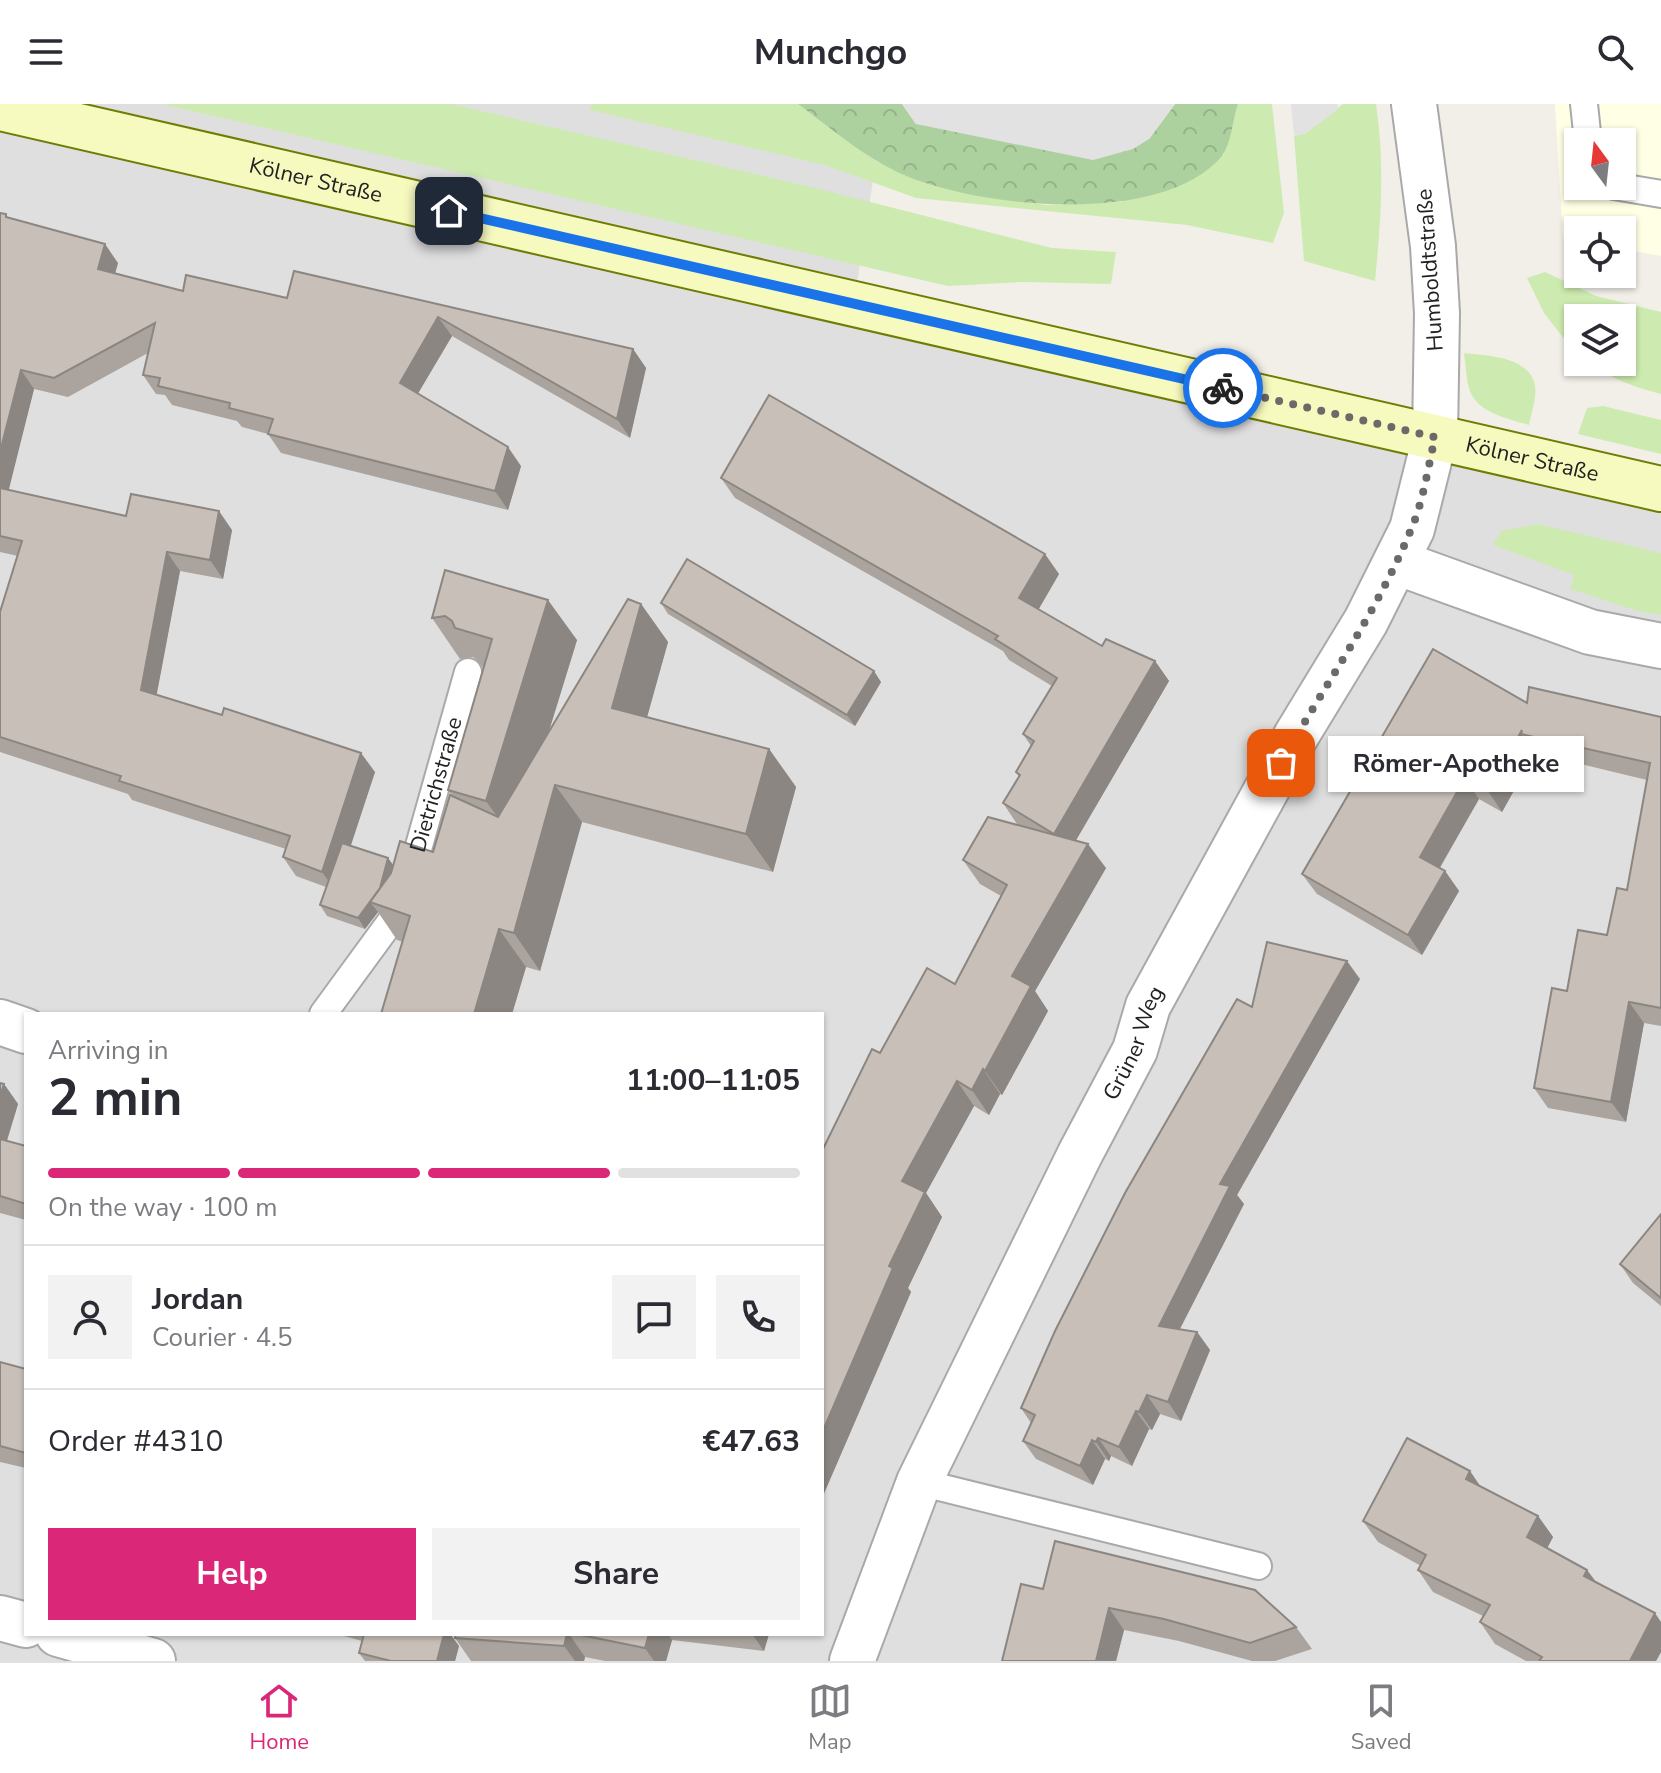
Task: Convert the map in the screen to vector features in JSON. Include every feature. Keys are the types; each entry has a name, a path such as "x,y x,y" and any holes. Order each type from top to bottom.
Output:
{"main road":[{"name":"Kölner Straße","path":"0,108 1661,489"}],"street":[{"name":"Humboldtstraße","path":"1414,104 1433,246 1437,313 1435,437"},
{"name":"Grüner Weg","path":"852,1661 919,1482 1073,1168 1135,1050 1148,1006 1296,736 1366,621 1412,529 1435,437"},
{"path":"1396,562 1590,632 1661,646"},
{"path":"0,1022 24,1030"},
{"path":"0,1618 24,1624"},
{"path":"65,1636 156,1661 165,1636"}],"lane":[{"path":"1584,104 1587,128"},
{"path":"1636,190 1661,194"},
{"name":"Dietrichstraße","path":"324,1012 402,906 468,672"},
{"path":"919,1482 1258,1566"}],"shaded area":[{"path":"0,104 885,104 854,303 1661,496 1661,1661 0,1661"},
{"path":"902,104 1175,104 1149,139 1133,149 1093,160 916,124"},
{"path":"1291,104 1337,104 1338,109 1306,133 1294,136"},
{"path":"1555,104 1661,104 1661,256 1636,252 1636,216 1564,216 1564,239"}],"green space":[{"path":"162,104 451,104 807,186 1052,248 1116,252 1111,284 1022,282 948,286"},
{"path":"592,104 798,104 875,161 981,196 1047,205 1120,202 1224,154 1238,104 1272,104 1284,213 1273,243 1187,225 916,198 825,165 590,110"},
{"path":"798,104 902,104 916,124 1149,139 1175,104 1238,104 1225,151 1194,179 1158,194 1115,202 1069,204 978,196 937,187 904,175 862,152"},
{"path":"1343,104 1376,104 1381,192 1375,281 1304,261 1294,136 1306,133"},
{"path":"1545,272 1564,281 1564,288 1579,288 1628,304 1564,304 1564,339 1544,313 1527,278"},
{"path":"1636,306 1661,312 1661,394 1611,376 1636,376"},
{"path":"1464,353 1506,359 1525,369 1535,386 1529,425 1495,414 1474,399"},
{"path":"1603,406 1661,420 1661,454 1578,434 1587,408"},
{"path":"1538,524 1661,553 1661,615 1638,611 1570,589 1574,575 1493,545 1501,531"}],"building":[{"path":"0,213 105,244 98,269 183,291 186,275 287,298 294,271 633,349 617,419 438,317 400,383 508,447 495,491 268,434 273,419 229,408 230,403 158,386 160,378 143,375 155,323 54,378 21,370 0,452"},
{"path":"769,395 1045,554 1019,598 1102,646 1106,639 1155,661 1054,834 1003,803 1020,775 1016,772 1034,741 1023,734 1057,678 995,639 998,636 721,478"},
{"path":"0,488 126,516 131,494 219,511 210,560 167,552 141,690 222,715 224,708 361,753 322,872 283,857 290,836 119,781 121,776 0,737 0,612 22,541 0,536"},
{"path":"687,559 874,671 847,715 661,603"},
{"path":"445,570 548,600 486,801 448,790 492,639 455,628 445,616 432,618"},
{"path":"628,599 641,604 612,708 769,749 746,834 555,785 514,933 499,929 475,1012 382,1012 410,916 370,902 391,873 400,841 433,852 450,795 498,817"},
{"path":"1433,649 1527,703 1529,687 1661,717 1661,1008 1629,1002 1611,1102 1534,1088 1552,988 1567,991 1578,930 1607,935 1617,888 1627,890 1650,763 1521,734 1522,730 1488,791 1465,778 1420,857 1445,871 1408,935 1302,874"},
{"path":"988,817 1088,844 1012,976 1031,986 985,1071 983,1069 972,1090 957,1081 902,1181 925,1192 889,1266 893,1268 824,1428 824,1147 872,1049 880,1053 927,968 955,984 1007,885 963,860"},
{"path":"342,843 388,858 380,888 358,918 320,905"},
{"path":"1267,942 1347,961 1220,1184 1230,1186 1159,1326 1197,1332 1168,1402 1147,1395 1119,1447 1098,1438 1096,1442 1092,1440 1080,1466 1023,1441 1035,1415 1021,1408 1055,1331 1125,1193 1237,999 1252,1007"},
{"path":"0,1139 24,1145 24,1203 0,1196"},
{"path":"1661,1214 1661,1298 1620,1264"},
{"path":"0,1362 24,1368 24,1452 0,1446"},
{"path":"1407,1438 1470,1471 1466,1479 1538,1516 1527,1537 1587,1570 1584,1576 1655,1613 1630,1661 1539,1661 1542,1657 1480,1622 1490,1605 1418,1570 1426,1555 1363,1521"},
{"path":"1055,1541 1255,1590 1296,1627 1250,1643 1164,1619 1109,1608 1096,1661 1002,1661 1021,1584 1043,1589"},
{"path":"363,1636 443,1636 437,1661 391,1661 359,1653"},
{"path":"456,1636 566,1636 564,1646"},
{"path":"586,1636 648,1636 645,1648"}],"way so far":[{"path":"1223,388 1435,437 1412,529 1366,621 1281,763"}],"place":[{"name":"Römer-Apotheke","path":"1281,763"}],"route":[{"path":"449,211 1223,388"}]}
